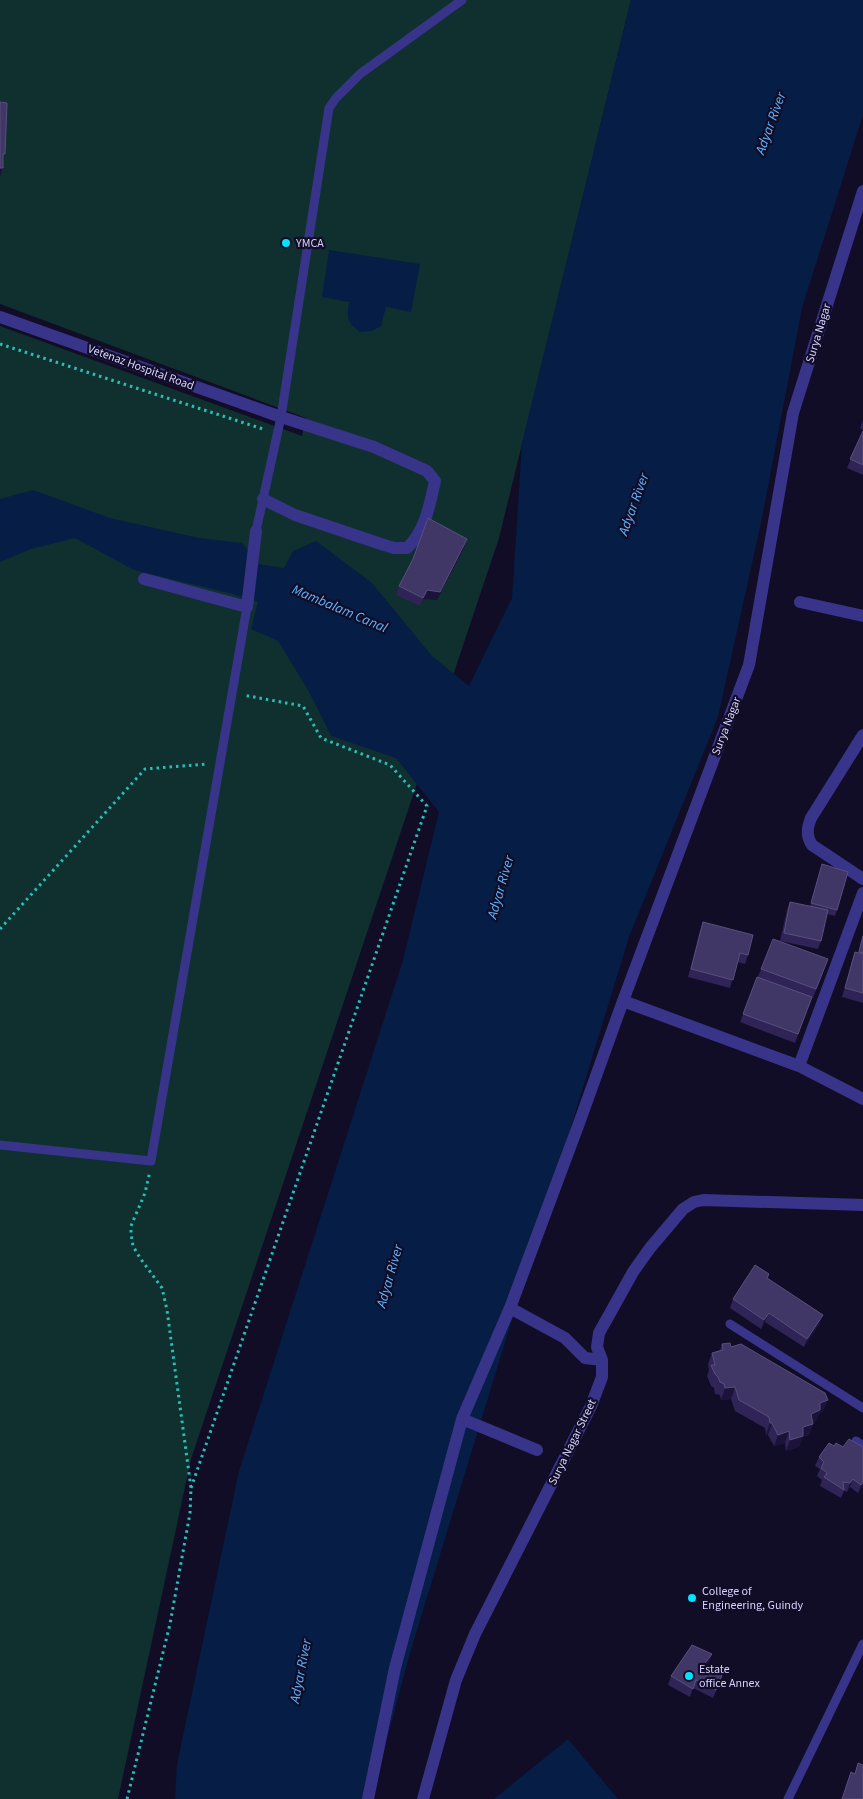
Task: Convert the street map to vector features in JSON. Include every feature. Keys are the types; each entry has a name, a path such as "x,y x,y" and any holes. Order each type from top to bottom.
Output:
{"street":[{"name":"Surya Nagar","path":"368,1799 396,1668 462,1419 510,1308 575,1135 622,1001 749,665 793,413 863,191"},
{"name":"Vetenaz Hospital Road","path":"0,317 281,417 374,447 427,470 435,481 424,521 417,536 407,548 394,548 295,515 263,499"},
{"path":"144,579 247,607 256,531"},
{"path":"800,602 863,616"},
{"path":"863,735 811,818 807,831 808,839 812,845 863,879"},
{"path":"799,1066 863,893"},
{"path":"622,1001 799,1066 863,1099"},
{"name":"Surya Nagar Street","path":"423,1799 456,1680 475,1634 591,1406 602,1377 602,1360 597,1347 599,1333 633,1272 683,1209 694,1202 703,1200 863,1205"},
{"path":"510,1308 565,1338 585,1358 602,1360"},
{"path":"462,1419 538,1450"}],"lane":[{"path":"256,531 281,417 329,108 336,98 360,74 462,0"},
{"path":"0,1145 151,1161 247,607"},
{"path":"730,1324 863,1408"},
{"path":"788,1799 863,1644"}],"path":[{"path":"0,344 277,434"},
{"path":"191,1488 426,806 390,764 321,738 303,706 232,694"},
{"path":"0,929 145,770 220,763"},
{"path":"127,1799 170,1624 187,1531 191,1488 167,1310 162,1288 133,1246 131,1234 131,1226 145,1193 151,1161"}],"green space":[{"path":"0,0 631,0 499,538 191,1459 118,1799 0,1799 0,326 302,436 306,418 0,304"}],"water":[{"path":"631,0 863,0 863,115 802,308 761,523 718,717 629,937 410,1653 371,1799 175,1799 177,1764 239,1471 403,960 439,812 396,758 331,736 308,690 278,641 251,629 258,602 134,570 75,538 31,549 0,562 0,499 33,490 110,518 199,538 242,543 258,564 284,568 293,551 316,541 372,583 432,656 469,686 512,598 522,443"},
{"path":"329,250 420,264 411,312 386,307 381,326 372,331 360,332 348,319 349,302 322,297"},
{"path":"568,1739 618,1799 494,1799"}],"building":[{"path":"0,102 7,103 3,168 0,168"},
{"path":"863,431 863,465 850,459"},
{"path":"428,518 467,539 440,592 427,590 423,598 399,586 413,559"},
{"path":"822,864 848,872 837,910 811,903"},
{"path":"790,902 828,910 821,941 784,933"},
{"path":"703,922 753,935 748,955 740,953 733,980 691,969"},
{"path":"863,936 863,953 859,952"},
{"path":"773,939 828,959 816,989 761,969"},
{"path":"855,952 863,954 863,993 845,988"},
{"path":"757,977 812,997 798,1034 743,1014"},
{"path":"755,1265 769,1274 767,1278 823,1315 807,1339 769,1313 764,1320 733,1299"},
{"path":"730,1343 731,1347 741,1344 825,1393 828,1400 820,1403 820,1410 811,1414 813,1424 803,1427 803,1436 790,1440 789,1431 778,1435 772,1423 770,1423 769,1417 739,1400 735,1387 725,1388 724,1384 720,1382 711,1365 715,1365 712,1353 723,1350 722,1344"},
{"path":"849,1439 863,1447 863,1482 861,1485 853,1479 850,1483 843,1482 844,1490 824,1477 827,1473 821,1468 824,1462 819,1457 829,1443 834,1446 836,1443 843,1447"},
{"name":"Estate office Annex","path":"692,1645 712,1654 703,1666 723,1673 716,1690 696,1680 693,1689 671,1676"},
{"path":"858,1763 863,1765 863,1799 842,1799 851,1772 855,1774"}],"place":[{"name":"YMCA","path":"286,243"},
{"name":"College of Engineering, Guindy","path":"692,1598"},
{"name":"Estate office Annex","path":"689,1676"}],"water label":[{"name":"Adyar River","path":"770,123"},
{"name":"Adyar River","path":"633,504"},
{"name":"Mambalam Canal","path":"340,608"},
{"name":"Adyar River","path":"500,887"},
{"name":"Adyar River","path":"389,1276"},
{"name":"Adyar River","path":"300,1671"}]}
